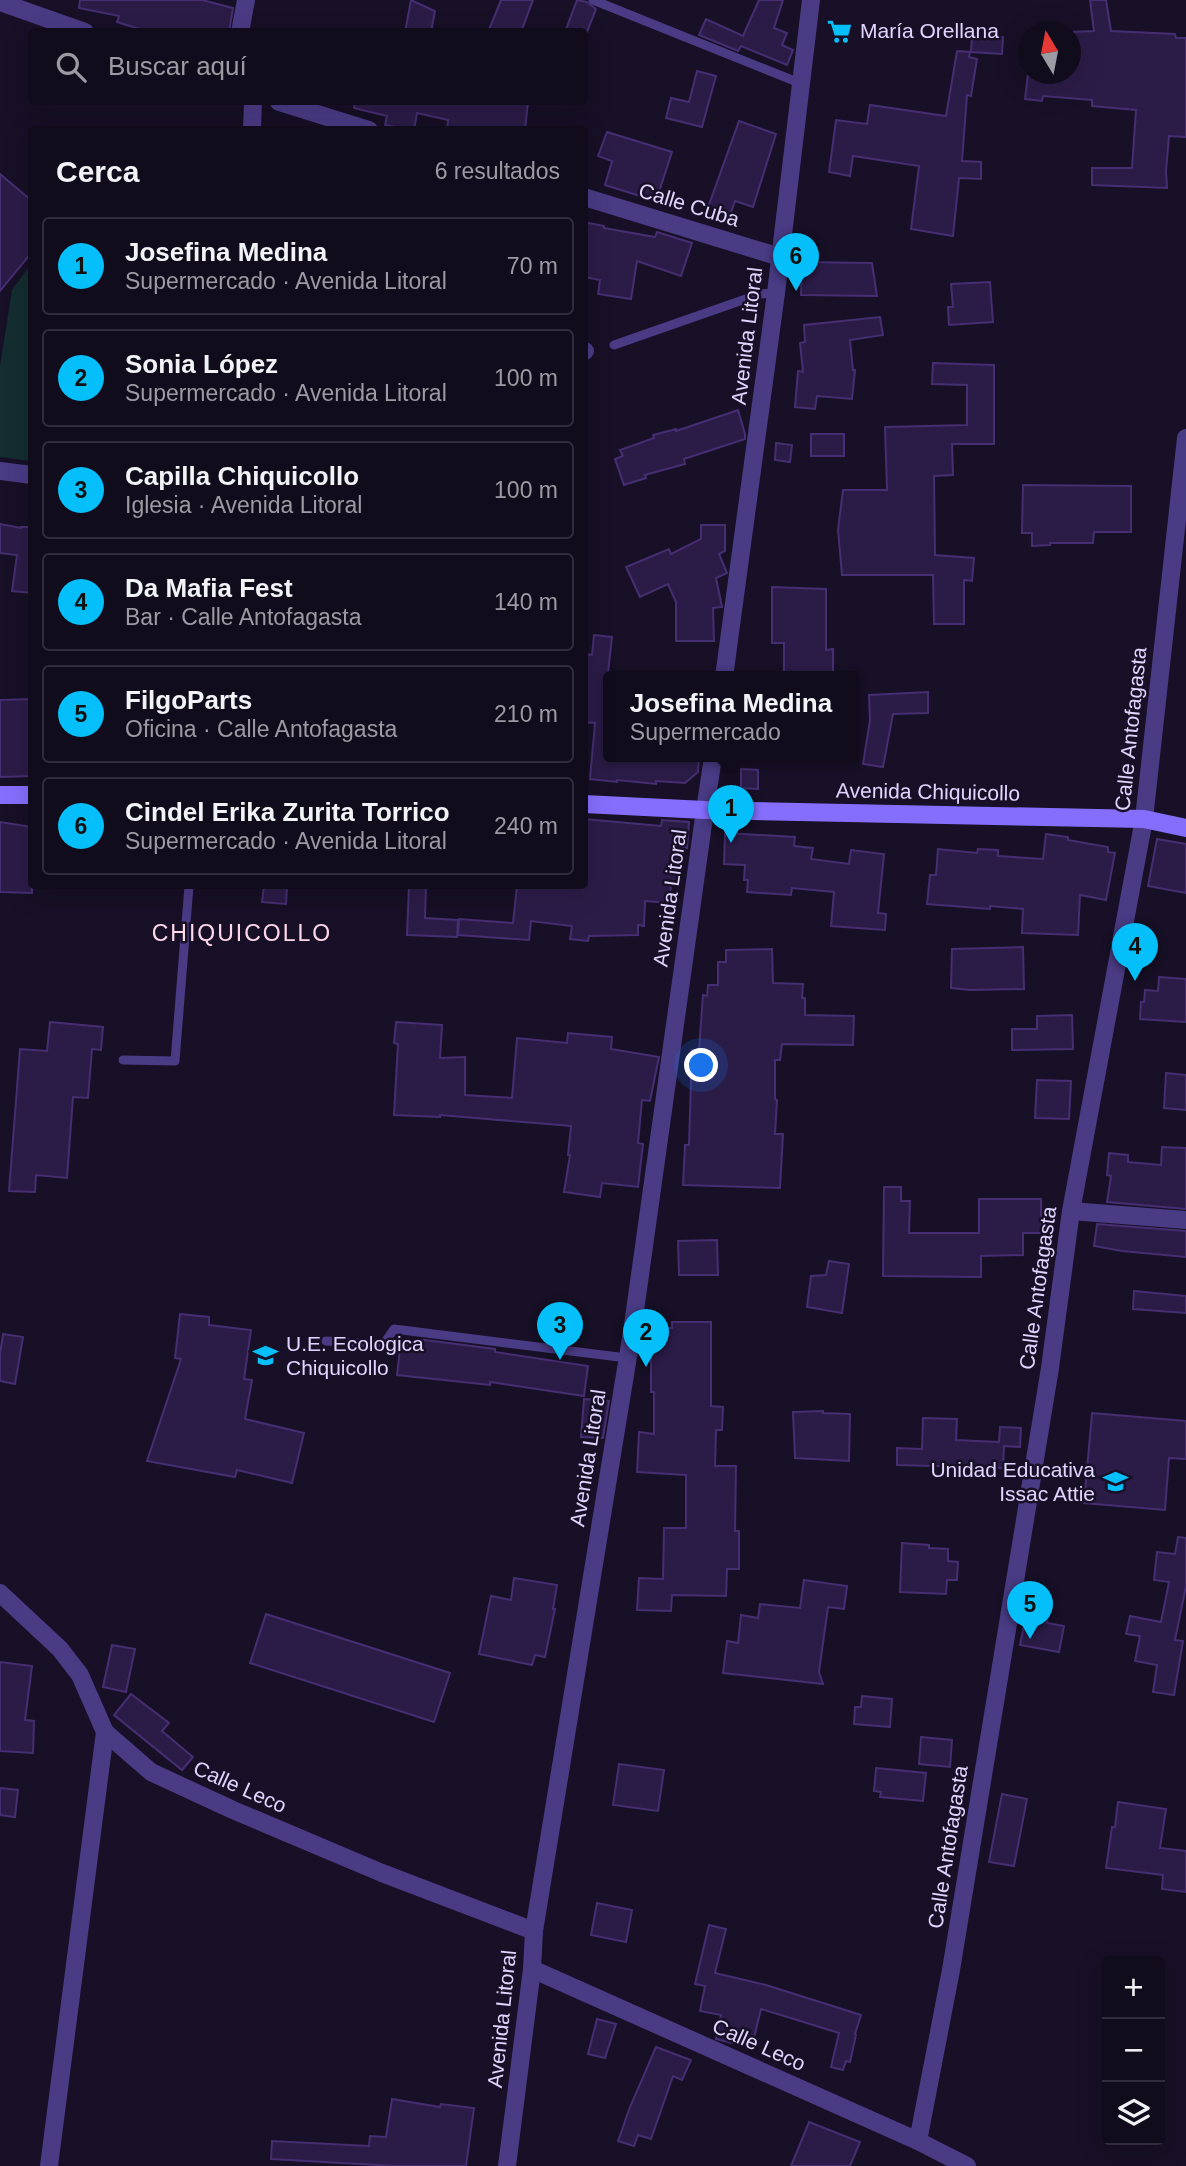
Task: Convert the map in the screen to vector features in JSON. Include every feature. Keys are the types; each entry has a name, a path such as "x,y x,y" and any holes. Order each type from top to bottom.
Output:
{"main road":[{"path":"0,795 28,795"},
{"name":"Avenida Chiquicollo","path":"588,804 705,810 1144,819 1186,828"}],"street":[{"path":"241,28 246,0"},
{"name":"Avenida Litoral","path":"725,671 776,293 811,0"},
{"path":"0,2 74,28"},
{"path":"252,126 253,105"},
{"path":"289,105 356,126"},
{"name":"Calle Cuba","path":"588,198 780,257"},
{"name":"Calle Antofagasta","path":"918,2141 951,1970 1050,1368 1071,1211 1144,819 1183,488 1186,438"},
{"path":"0,471 28,474"},
{"name":"Avenida Litoral","path":"507,2166 532,1969 534,1931 627,1358 712,762"},
{"path":"1071,1211 1186,1220"},
{"name":"Calle Leco","path":"0,1593 60,1649 80,1675 105,1732 151,1772 370,1868 534,1931"},
{"path":"49,2166 105,1732"},
{"name":"Calle Leco","path":"532,1969 918,2141 967,2166"}],"lane":[{"path":"593,0 802,84"},
{"path":"614,345 760,294 776,293"},
{"path":"123,1060 175,1060 189,889"},
{"path":"326,1341 383,1345 394,1329 627,1358"}],"green space":[{"path":"28,268 28,461 0,457 0,366 12,290"}],"building":[{"path":"80,0 202,0 233,8 230,28 136,28 117,22 119,16 79,8"},
{"path":"411,0 435,11 432,28 406,28"},
{"path":"501,0 533,0 522,28 490,28"},
{"path":"577,0 587,2 596,9 588,29 566,28"},
{"path":"759,0 783,0 774,28 787,33 782,45 793,50 787,65 741,46 738,51 699,35 706,19 743,36"},
{"path":"1090,0 1106,0 1111,31 1175,34 1176,38 1186,38 1186,137 1169,136 1167,188 1092,185 1092,168 1132,168 1136,110 1092,106 1092,100 1043,96 1042,101 1025,99 1027,84 1081,84 1081,32 1094,31"},
{"path":"972,36 1003,37 1002,54 971,52"},
{"path":"957,51 970,52 969,57 977,59 971,96 967,95 962,161 981,162 981,179 959,178 953,236 911,229 919,166 853,156 850,176 829,172 836,120 867,124 870,105 946,116"},
{"path":"697,71 716,76 702,127 666,118 671,98 689,102"},
{"path":"354,105 528,105 525,126 447,126 448,120 417,113 415,126 390,126 385,125 387,116 354,108"},
{"path":"739,121 776,134 753,207 735,201 728,221 706,213"},
{"path":"607,132 672,152 656,201 605,185 612,161 598,156"},
{"path":"0,174 28,198 28,257 0,291"},
{"path":"588,223 655,237 657,232 692,243 681,276 637,261 631,299 598,294 600,280 588,278"},
{"path":"802,262 872,263 877,296 801,295"},
{"path":"990,282 993,322 949,325 948,307 953,307 951,284"},
{"path":"880,317 883,335 850,340 855,370 852,399 817,396 815,409 795,407 798,371 803,372 800,343 805,342 804,325"},
{"path":"933,363 994,365 994,444 952,444 953,475 934,476 935,555 974,558 972,581 964,580 964,624 934,624 933,575 842,575 838,530 843,490 887,490 885,427 967,425 967,385 932,384"},
{"path":"738,410 745,439 684,459 685,464 645,475 646,478 624,485 615,459 623,456 620,450 654,438 653,435 676,431"},
{"path":"811,434 844,434 844,456 811,456"},
{"path":"776,443 792,445 790,462 775,460"},
{"path":"1023,485 1131,486 1131,532 1094,532 1093,543 1050,543 1032,546 1032,533 1022,533"},
{"path":"0,524 28,527 28,593 12,591 17,555 0,553"},
{"path":"701,525 725,525 725,551 719,554 727,573 716,578 722,607 713,608 714,641 676,641 676,602 668,584 640,597 626,567 669,549 671,554 701,539"},
{"path":"772,587 826,589 826,650 833,649 833,671 784,671 784,643 772,643"},
{"path":"594,635 612,637 608,671 603,671 603,762 699,762 698,772 685,783 656,781 656,784 590,779 595,723 588,722 588,654 592,655"},
{"path":"928,692 928,713 893,714 883,767 863,764 870,720 869,695"},
{"path":"28,699 28,776 0,777 0,700"},
{"path":"741,769 758,770 758,789 741,788"},
{"path":"588,819 661,826 662,820 689,822 687,848 677,847 678,883 671,883 669,903 645,901 644,926 638,925 638,935 589,936 588,941 570,939 572,926 531,921 529,940 458,935 459,919 513,923 517,889 588,889"},
{"path":"0,822 28,826 28,889 32,889 32,893 0,892"},
{"path":"725,833 795,837 794,846 813,848 811,859 849,864 851,850 884,854 878,913 886,914 885,930 831,926 834,892 792,888 791,895 747,892 748,880 744,880 745,865 724,864"},
{"path":"1046,834 1108,847 1108,852 1115,853 1106,900 1080,895 1078,935 1022,933 1023,909 927,904 930,875 936,875 938,849 977,853 978,849 998,850 998,856 1043,859"},
{"path":"1157,839 1186,844 1186,893 1148,886"},
{"path":"264,889 287,889 286,904 262,902"},
{"path":"409,889 426,889 425,918 458,920 457,937 407,935"},
{"path":"1023,947 1024,989 951,988 952,949"},
{"path":"772,949 773,983 803,984 805,1015 854,1016 853,1045 782,1044 780,1060 775,1060 775,1134 783,1134 780,1188 683,1185 685,1145 689,1145 692,1050 699,1050 703,995 707,996 708,985 718,985 718,962 726,962 726,950"},
{"path":"1159,977 1186,979 1186,1022 1140,1019 1145,990 1158,991"},
{"path":"1072,1015 1073,1049 1012,1050 1012,1029 1037,1029 1037,1016"},
{"path":"50,1022 103,1027 101,1050 92,1049 88,1098 73,1097 67,1178 36,1175 35,1192 9,1191 20,1049 47,1051"},
{"path":"396,1022 442,1025 440,1058 465,1057 465,1095 512,1098 517,1038 567,1043 568,1033 612,1037 611,1049 659,1057 650,1101 642,1100 638,1143 643,1144 638,1187 602,1183 600,1197 564,1192 571,1126 440,1115 394,1115 398,1044 394,1043"},
{"path":"1166,1073 1186,1075 1186,1110 1164,1108"},
{"path":"1037,1080 1071,1081 1069,1119 1035,1118"},
{"path":"1162,1147 1186,1148 1186,1209 1107,1202 1111,1176 1107,1175 1109,1153 1128,1155 1128,1162 1161,1165"},
{"path":"884,1187 901,1187 901,1201 910,1201 909,1233 979,1233 979,1199 1041,1199 1041,1233 1023,1233 1023,1255 981,1256 981,1277 883,1276"},
{"path":"1097,1224 1186,1231 1186,1257 1094,1246"},
{"path":"717,1240 718,1275 679,1275 678,1241"},
{"path":"829,1261 849,1264 842,1313 807,1307 811,1276 826,1275"},
{"path":"1134,1291 1186,1296 1186,1313 1133,1309"},
{"path":"180,1314 209,1317 209,1325 251,1330 244,1379 252,1380 245,1419 304,1433 292,1483 237,1470 235,1477 147,1461 181,1359 175,1358"},
{"path":"672,1322 711,1322 711,1406 723,1407 722,1430 716,1430 715,1466 736,1466 735,1531 739,1531 739,1569 727,1569 726,1596 672,1595 671,1611 637,1610 639,1578 663,1579 664,1528 686,1528 686,1475 637,1472 639,1432 654,1434 651,1344 665,1345 665,1328 672,1328"},
{"path":"3,1334 23,1337 15,1384 0,1381"},
{"path":"417,1339 495,1349 495,1352 588,1366 584,1396 490,1382 490,1385 397,1375 400,1349"},
{"path":"584,1399 609,1401 603,1438 581,1437"},
{"path":"793,1412 850,1414 849,1461 795,1458"},
{"path":"1092,1413 1186,1421 1186,1459 1169,1458 1165,1510 1084,1503"},
{"path":"923,1418 957,1419 956,1440 999,1442 1000,1427 1021,1428 1020,1447 1004,1446 1003,1468 897,1465 897,1448 922,1449"},
{"path":"1178,1537 1186,1538 1186,1586 1175,1640 1183,1641 1174,1695 1153,1692 1157,1665 1135,1661 1140,1636 1126,1634 1130,1616 1161,1622 1169,1582 1154,1580 1157,1552 1175,1554"},
{"path":"902,1543 948,1549 948,1561 958,1562 957,1580 947,1580 946,1594 900,1592"},
{"path":"514,1578 557,1585 545,1657 535,1655 532,1665 479,1654 491,1596 511,1600"},
{"path":"804,1580 847,1586 844,1609 828,1607 819,1672 823,1684 723,1673 727,1641 738,1643 741,1615 758,1618 760,1604 800,1608"},
{"path":"1029,1600 1051,1604 1047,1623 1064,1626 1059,1652 1020,1645"},
{"path":"266,1614 450,1673 434,1722 250,1663"},
{"path":"112,1645 135,1649 126,1692 103,1687"},
{"path":"0,1662 32,1666 25,1720 34,1721 33,1753 0,1751"},
{"path":"131,1694 169,1723 162,1731 193,1757 182,1770 114,1715"},
{"path":"862,1696 892,1699 890,1727 854,1724 855,1707 861,1707"},
{"path":"921,1737 952,1740 950,1767 919,1764"},
{"path":"619,1764 664,1770 658,1811 613,1805"},
{"path":"876,1768 926,1773 923,1801 880,1797 881,1792 874,1791"},
{"path":"0,1788 18,1790 15,1817 0,1815"},
{"path":"1002,1794 1027,1799 1014,1866 989,1862"},
{"path":"1118,1802 1166,1809 1160,1848 1186,1851 1186,1892 1162,1889 1163,1875 1106,1868"},
{"path":"597,1903 632,1910 626,1942 591,1935"},
{"path":"709,1925 726,1929 715,1973 766,1985 861,2015 850,2062 846,2061 843,2070 831,2067 839,2033 761,2009 754,2038 734,2034 732,2043 716,2039 721,2015 700,2011 705,1986 695,1984"},
{"path":"597,2019 616,2024 605,2058 588,2054"},
{"path":"656,2047 691,2060 682,2080 673,2076 651,2139 638,2135 634,2146 618,2141"},
{"path":"392,2099 440,2107 441,2104 474,2108 466,2166 395,2166 271,2159 272,2141 369,2146 370,2136 386,2137"},
{"path":"809,2122 860,2142 850,2166 791,2166"}],"place":[{"name":"María Orellana","path":"840,31"},
{"name":"Cindel Erika Zurita Torrico","path":"796,291"},
{"name":"Josefina Medina","path":"731,843"},
{"name":"Da Mafia Fest","path":"1135,981"},
{"name":"U.E. Ecologica Chiquicollo","path":"266,1356"},
{"name":"Capilla Chiquicollo","path":"560,1360"},
{"name":"Sonia López","path":"646,1367"},
{"name":"Unidad Educativa Issac Attie","path":"1115,1482"},
{"name":"FilgoParts","path":"1030,1639"}],"district":[{"name":"CHIQUICOLLO","path":"242,933"}]}
